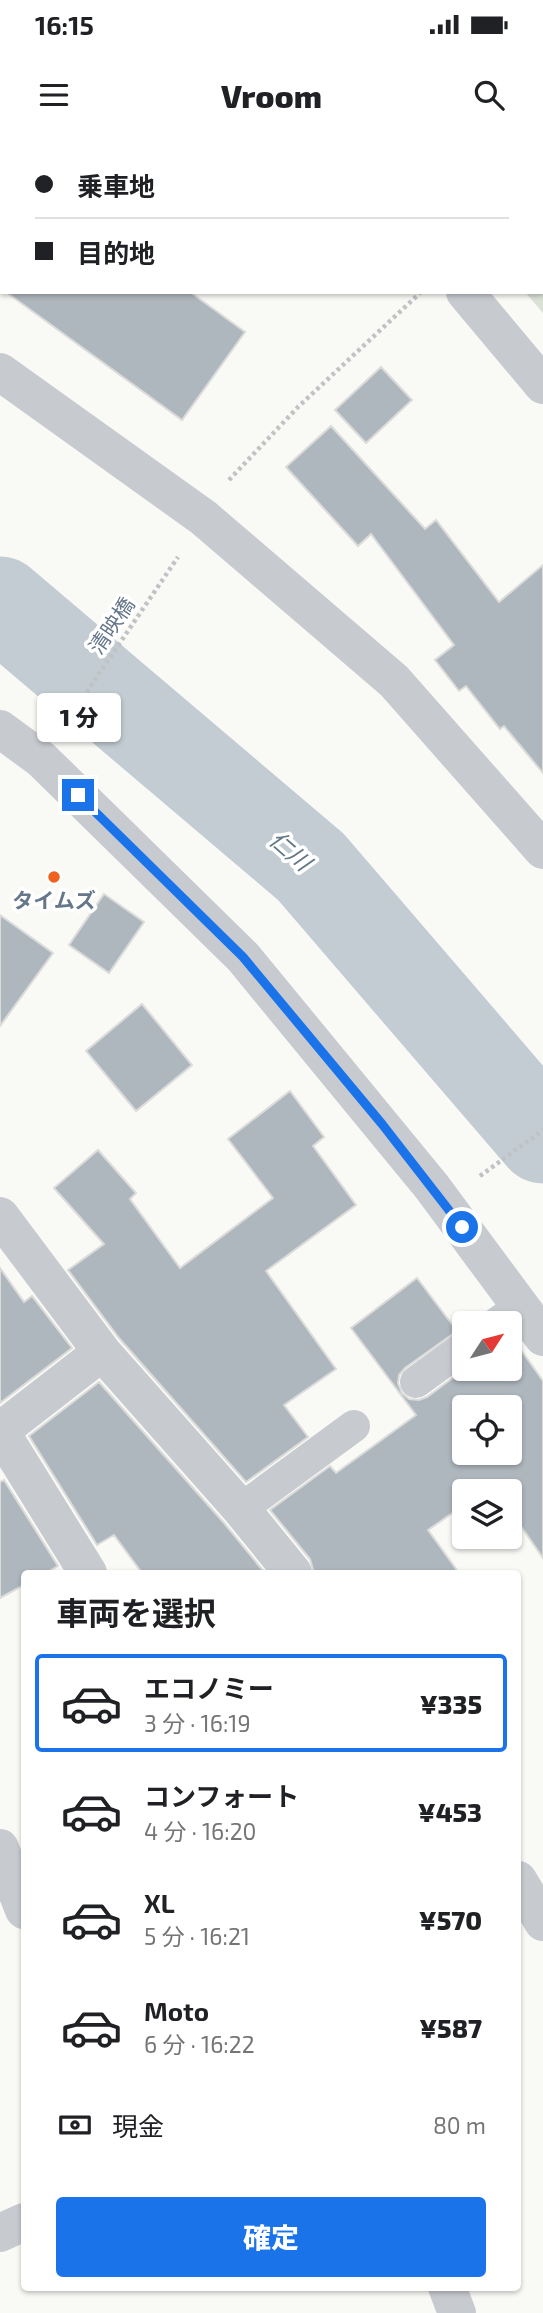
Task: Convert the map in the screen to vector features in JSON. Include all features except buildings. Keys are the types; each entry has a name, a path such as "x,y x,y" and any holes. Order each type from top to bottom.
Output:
{"street":[{"path":"467,294 543,385"},
{"path":"0,372 197,513 394,681 543,850"},
{"path":"0,729 41,759 243,957 382,1124 507,1311"},
{"path":"0,1216 102,1352 241,1509 291,1570"},
{"path":"522,1323 543,1337"},
{"path":"86,1570 1,1431 102,1352"},
{"path":"0,1848 21,1902"},
{"path":"521,1885 543,1922"},
{"path":"0,2233 21,2223"},
{"path":"449,2291 457,2313"}],"lane":[{"path":"416,1382 452,1356"},
{"path":"241,1509 354,1426"}],"path":[{"path":"197,513 298,407 419,294"},
{"name":"清映橋","path":"62,728 180,554"},
{"path":"479,1177 543,1130"}],"shaded area":[{"path":"527,294 543,294 543,313"}],"waterway":[{"name":"仁川","path":"0,603 311,867 543,1137"}],"place":[{"name":"タイムズ","path":"54,877"}],"route":[{"path":"78,795 243,957 382,1124 462,1227"}]}
